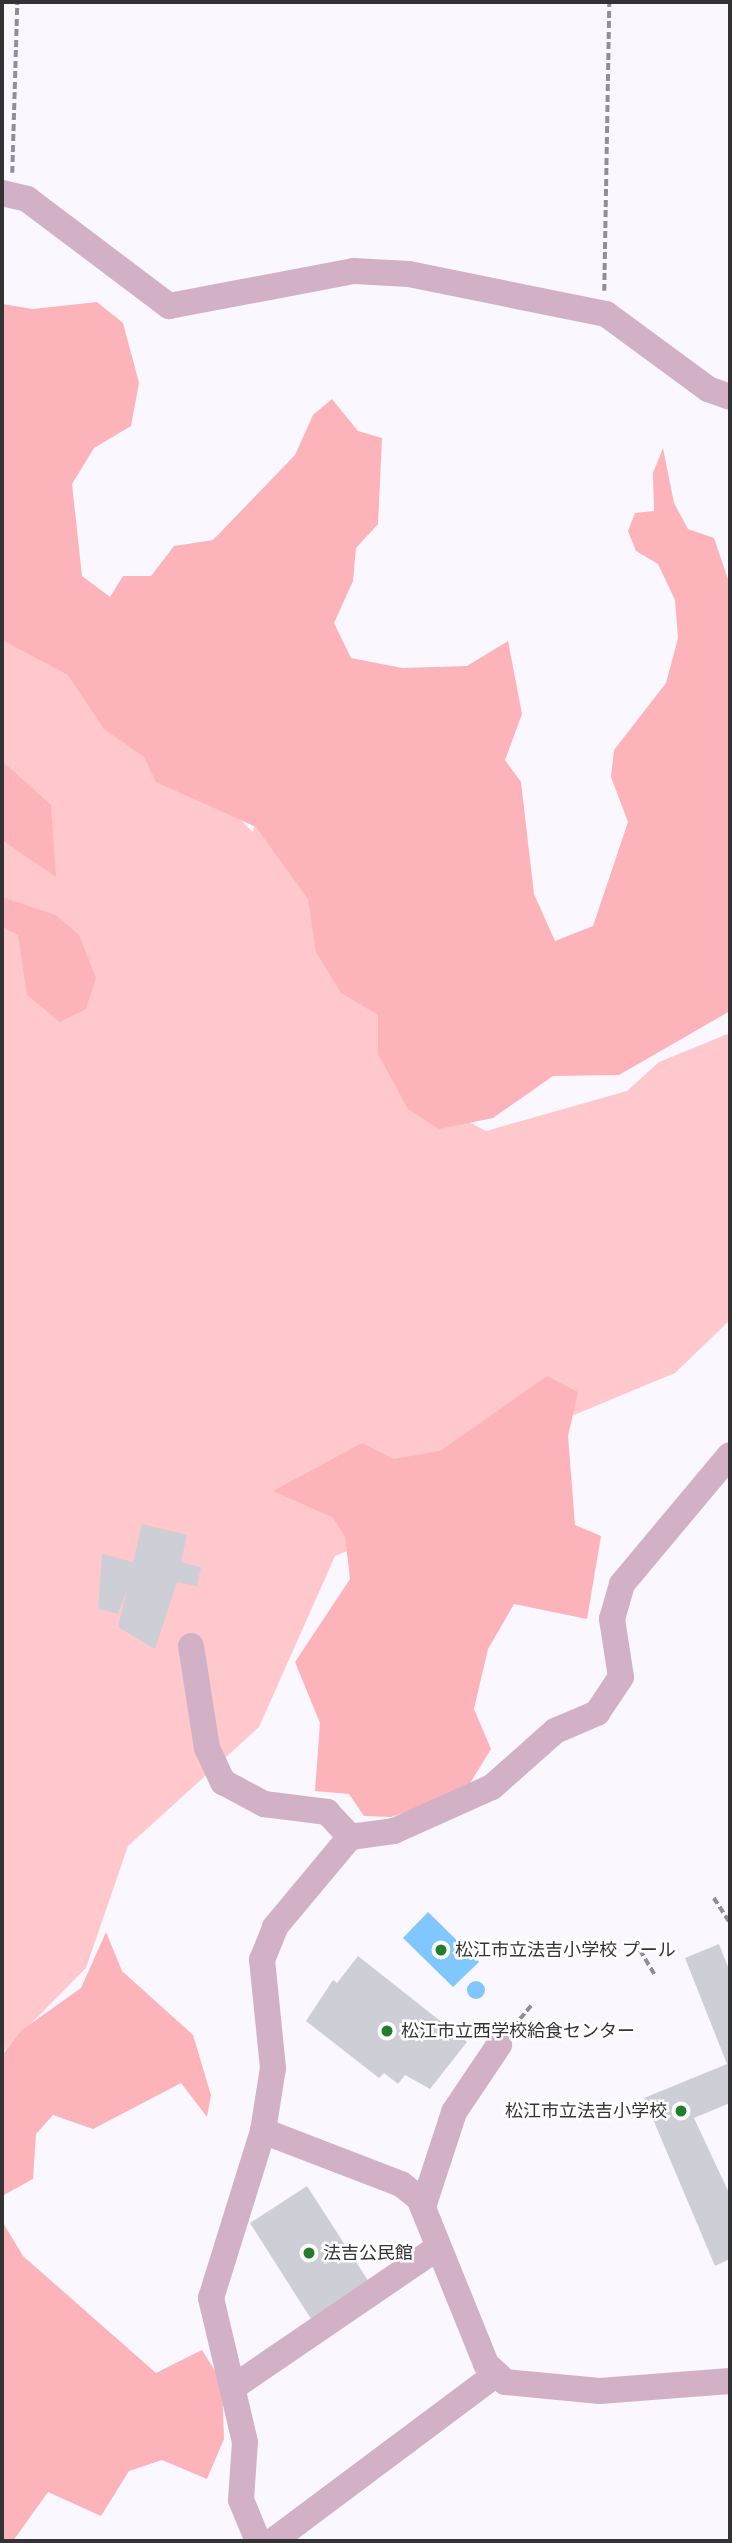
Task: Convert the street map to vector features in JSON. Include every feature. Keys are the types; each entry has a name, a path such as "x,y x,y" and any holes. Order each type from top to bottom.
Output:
{"street":[{"path":"7,192 169,306 354,271 409,274 606,314 708,389 730,397"},
{"path":"258,2541 242,2500 245,2442 235,2386 211,2298 263,2130 273,2068 262,1961 275,1927 350,1837 394,1831 492,1787 555,1731 597,1713 621,1677 612,1619 621,1584 730,1455"},
{"path":"191,1646 207,1748 223,1782 264,1804 327,1812 350,1837"},
{"path":"423,2207 454,2112 499,2045"},
{"path":"263,2130 401,2184 423,2207 436,2249 495,2375 534,2388 600,2391 730,2381"},
{"path":"235,2386 436,2249"},
{"path":"273,2541 495,2375"}],"path":[{"path":"7,192 17,2"},
{"path":"606,314 609,2"},
{"path":"714,1898 730,1923"},
{"path":"640,1950 655,1975"},
{"path":"499,2045 533,2004"}],"shaded area":[{"path":"97,302 123,323 139,383 131,426 94,448 72,484 82,576 110,597 123,576 151,576 174,546 213,540 295,455 313,415 332,399 358,431 382,438 378,524 356,548 353,581 334,623 351,658 402,668 467,666 508,641 522,714 505,760 521,782 534,894 555,941 593,926 628,822 611,777 614,750 666,683 678,638 675,600 658,564 636,551 628,531 635,513 654,511 653,473 663,448 674,503 688,529 714,538 730,585 730,1011 619,1075 553,1076 493,1118 439,1129 408,1109 378,1054 378,1015 341,993 316,952 308,899 256,827 156,782 144,757 104,729 68,675 2,640 2,304 33,309"},
{"path":"2,603 64,652 253,832 266,769 423,1098 486,1131 627,1091 659,1062 730,1033 730,1320 675,1373 569,1417 451,1508 335,1556 259,1727 128,1846 86,1968 2,2053"},
{"path":"2,761 51,805 56,877 2,840"},
{"path":"2,897 56,915 79,935 96,978 86,1009 60,1022 27,995 18,935 2,927"},
{"path":"547,1376 578,1392 568,1436 575,1525 601,1536 587,1619 514,1604 488,1649 474,1709 491,1749 464,1793 391,1817 364,1816 349,1794 315,1791 320,1723 295,1662 350,1579 345,1536 332,1517 273,1491 362,1443 394,1459 440,1451"},
{"path":"106,1932 122,1971 193,2035 211,2095 207,2117 181,2083 93,2129 53,2115 36,2134 33,2179 2,2196 2,2055 22,2030 81,1988"},
{"path":"2,2221 23,2256 156,2373 202,2350 222,2382 224,2439 207,2479 162,2460 129,2471 101,2516 48,2492 13,2541 2,2541"}],"water":[{"name":"松江市立法吉小学校 プール","path":"428,1912 479,1962 453,1987 403,1938"},
{"name":"松江市立法吉小学校 プール","path":"476,1981 482,1984 485,1990 482,1996 476,1999 470,1996 467,1990 470,1984"}],"building":[{"path":"142,1524 187,1535 181,1562 201,1567 197,1586 177,1582 155,1649 118,1627 127,1589 118,1614 98,1609 102,1554 133,1562"},
{"name":"松江市立法吉小学校","path":"719,1944 730,1972 730,2103 694,2118 730,2195 730,2259 715,2266 644,2098 727,2064 685,1958"},
{"name":"松江市立西学校給食センター","path":"358,1956 467,2042 430,2089 405,2075 398,2084 384,2073 379,2078 306,2021 333,1980 337,1983"},
{"name":"法吉公民館","path":"307,2186 369,2282 311,2319 250,2223"}],"place":[{"name":"松江市立法吉小学校 プール","path":"441,1950"},
{"name":"松江市立西学校給食センター","path":"387,2031"},
{"name":"松江市立法吉小学校","path":"681,2111"},
{"name":"法吉公民館","path":"309,2253"}]}
